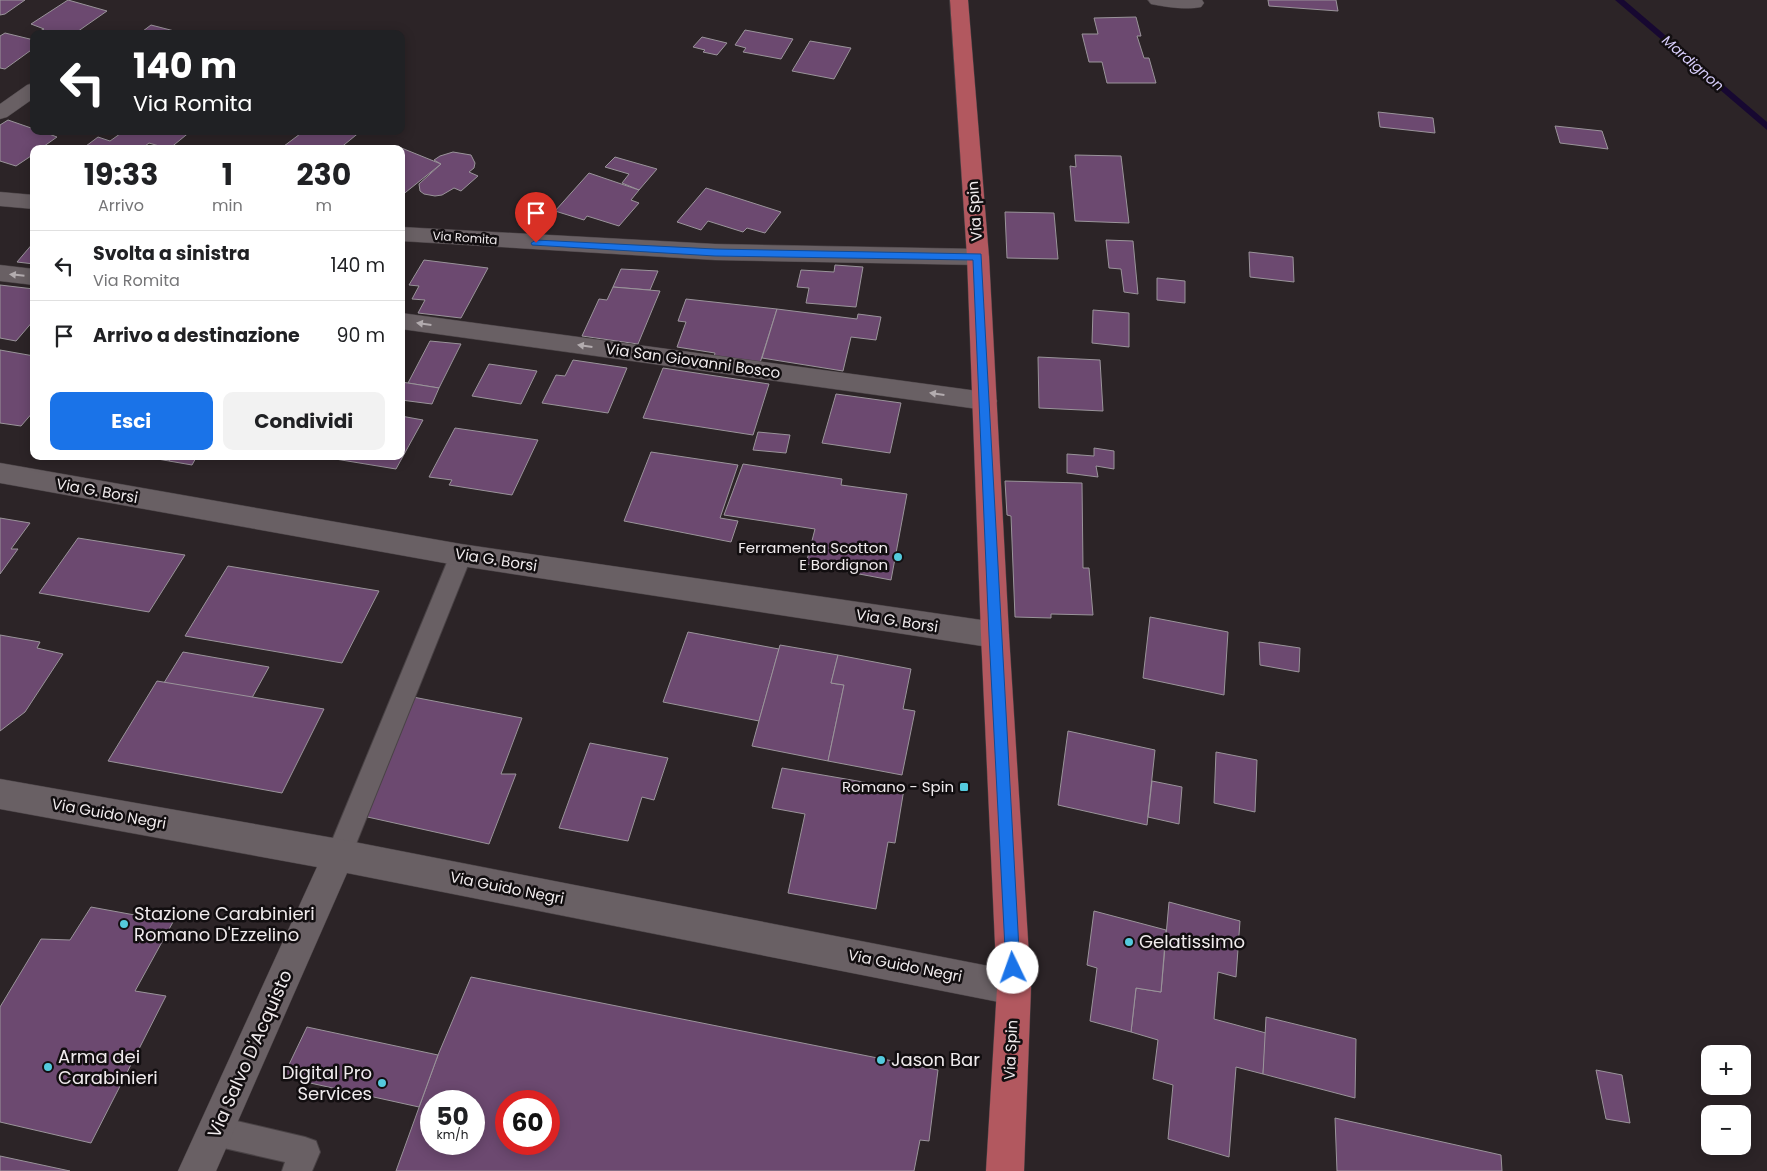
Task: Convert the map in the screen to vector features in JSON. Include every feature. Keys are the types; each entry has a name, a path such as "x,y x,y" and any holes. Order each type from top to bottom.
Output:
{"main road":[{"name":"Via Spin","path":"959,0 978,256 994,635 1014,988 1004,1171"}],"street":[{"path":"1157,0 1195,3"},
{"path":"0,113 30,91"},
{"path":"0,199 30,202"},
{"name":"Via Romita","path":"405,234 715,252 978,256"},
{"path":"0,273 30,277"},
{"name":"Via San Giovanni Bosco","path":"405,322 985,401"},
{"name":"Via G. Borsi","path":"0,473 461,555 994,635"},
{"name":"Via Guido Negri","path":"0,794 339,855 1014,988"},
{"name":"Via Salvo D'Acquisto","path":"197,1171 339,855"}],"lane":[{"path":"339,855 461,555"},
{"path":"215,1131 305,1152 297,1171"}],"building":[{"path":"0,0 25,0 5,14 0,15"},
{"path":"68,0 107,11 80,30 42,30 44,29 31,24"},
{"path":"1268,0 1336,0 1338,11 1269,6"},
{"path":"1136,17 1141,36 1137,36 1144,58 1149,58 1156,83 1107,83 1102,62 1089,62 1082,34 1098,34 1094,18"},
{"path":"151,25 170,30 144,30"},
{"path":"745,30 793,39 781,59 743,52 746,48 735,45"},
{"path":"5,33 30,39 30,51 5,69 0,68 0,36"},
{"path":"702,37 727,43 717,55 703,52 705,50 693,47"},
{"path":"810,41 851,48 834,79 792,71"},
{"path":"1378,112 1433,118 1435,133 1380,127"},
{"path":"8,120 30,128 30,135 52,135 57,137 46,145 30,145 30,157 16,166 0,161 0,125"},
{"path":"1555,126 1602,131 1608,149 1560,143"},
{"path":"118,135 186,135 174,145 149,143 146,145 87,145 98,137 110,141"},
{"path":"299,135 356,135 344,145 285,145"},
{"path":"405,149 441,164 405,193"},
{"path":"453,152 471,155 475,163 474,168 469,172 478,176 461,191 454,188 442,195 435,196 424,194 420,191 419,184 441,164 434,160"},
{"path":"1075,155 1121,156 1129,223 1075,221 1070,166 1076,167"},
{"path":"615,157 657,169 639,190 622,183 629,174 605,167"},
{"path":"589,173 639,190 631,200 639,203 619,226 587,216 584,220 555,211"},
{"path":"706,188 781,212 765,233 747,228 743,232 708,221 701,230 677,222"},
{"path":"1005,212 1054,213 1058,259 1007,258"},
{"path":"1106,240 1133,241 1138,294 1124,292 1121,269 1109,268"},
{"path":"30,247 30,264 17,262"},
{"path":"1249,252 1293,257 1294,282 1250,277"},
{"path":"424,260 488,268 461,318 418,313 425,300 412,299 419,286 409,285"},
{"path":"835,265 863,267 856,307 806,303 809,288 797,287 801,270 834,272"},
{"path":"621,269 658,271 650,290 613,287"},
{"path":"1157,278 1185,281 1185,303 1157,300"},
{"path":"0,285 30,289 30,325 16,341 0,338"},
{"path":"613,287 660,291 638,344 582,336 599,299 607,300"},
{"path":"686,299 777,309 760,363 714,357 715,353 677,347 686,322 678,321"},
{"path":"777,309 857,319 858,314 881,317 876,340 851,337 843,371 762,358"},
{"path":"1093,310 1129,313 1129,347 1092,343"},
{"path":"430,341 461,344 439,388 408,383"},
{"path":"0,350 30,355 30,416 21,426 0,423"},
{"path":"1038,357 1100,360 1103,411 1039,408"},
{"path":"573,360 627,368 608,413 542,403 556,375 565,376"},
{"path":"489,364 537,371 521,404 472,396"},
{"path":"663,368 769,384 753,435 643,418"},
{"path":"405,383 439,388 432,404 405,401"},
{"path":"836,394 901,403 890,453 822,443"},
{"path":"405,417 423,420 405,453"},
{"path":"455,428 538,440 512,495 449,485 452,480 429,477"},
{"path":"758,432 790,435 786,453 753,450"},
{"path":"1094,448 1114,451 1114,469 1096,466 1098,477 1067,473 1067,454 1094,456"},
{"path":"651,452 738,465 720,518 738,521 731,542 624,521"},
{"path":"170,460 195,460 192,465"},
{"path":"341,460 401,460 396,469"},
{"path":"743,464 842,479 841,485 907,494 891,580 806,564 815,529 724,515"},
{"path":"1005,481 1082,483 1083,568 1089,568 1093,615 1051,614 1051,618 1015,617 1011,516 1007,515"},
{"path":"0,518 30,523 11,549 18,549 0,574"},
{"path":"78,538 185,555 149,612 39,593"},
{"path":"228,566 379,591 342,663 185,636"},
{"path":"1150,617 1228,632 1224,695 1143,678"},
{"path":"688,632 779,649 759,721 663,702"},
{"path":"0,635 40,642 37,648 63,654 25,712 0,731"},
{"path":"1259,642 1300,648 1299,672 1260,665"},
{"path":"780,645 838,655 831,683 844,685 828,761 752,746"},
{"path":"183,652 269,667 232,734 218,732 198,766 122,751"},
{"path":"838,655 911,669 903,709 915,711 902,775 828,761 844,685 831,683"},
{"path":"157,681 324,709 282,793 108,761"},
{"path":"413,697 522,718 501,774 516,774 489,844 363,816"},
{"path":"1068,731 1155,750 1147,825 1058,805"},
{"path":"590,743 668,758 654,800 642,797 628,841 559,828"},
{"path":"1216,752 1257,760 1255,812 1214,803"},
{"path":"782,768 904,789 895,843 888,842 876,909 788,893 805,814 772,808"},
{"path":"1152,781 1182,787 1179,824 1148,817"},
{"path":"1169,902 1240,921 1236,977 1218,972 1214,1019 1266,1033 1263,1074 1236,1067 1229,1157 1168,1139 1173,1085 1153,1079 1158,1040 1131,1032 1136,988 1161,992"},
{"path":"91,907 173,922 135,991 166,996 91,1143 0,1122 0,1007 41,939 70,940"},
{"path":"1094,911 1166,930 1161,992 1136,988 1131,1032 1090,1021 1097,968 1087,965"},
{"path":"471,977 938,1070 929,1141 920,1140 914,1171 396,1171 420,1105 420,1155 485,1155 485,1090 425,1090"},
{"path":"1266,1017 1356,1039 1355,1098 1263,1074"},
{"path":"307,1027 438,1055 425,1090 420,1090 419,1107 283,1077"},
{"path":"1596,1070 1622,1075 1630,1123 1606,1119"},
{"path":"1335,1118 1501,1155 1502,1171 1337,1171"},
{"path":"0,1156 70,1171 0,1171"}],"waterway":[{"name":"Mardignon","path":"1619,0 1767,127"}],"place":[{"name":"Ferramenta Scotton E Bordignon","path":"898,557"},
{"name":"Romano - Spin","path":"964,787"},
{"name":"Stazione Carabinieri Romano D'Ezzelino","path":"124,924"},
{"name":"Gelatissimo","path":"1129,942"},
{"name":"Jason Bar","path":"881,1060"},
{"name":"Arma dei Carabinieri","path":"48,1067"},
{"name":"Digital Pro Services","path":"382,1083"}],"route":[{"path":"536,243 715,252 978,256 994,635 1013,968"}]}
